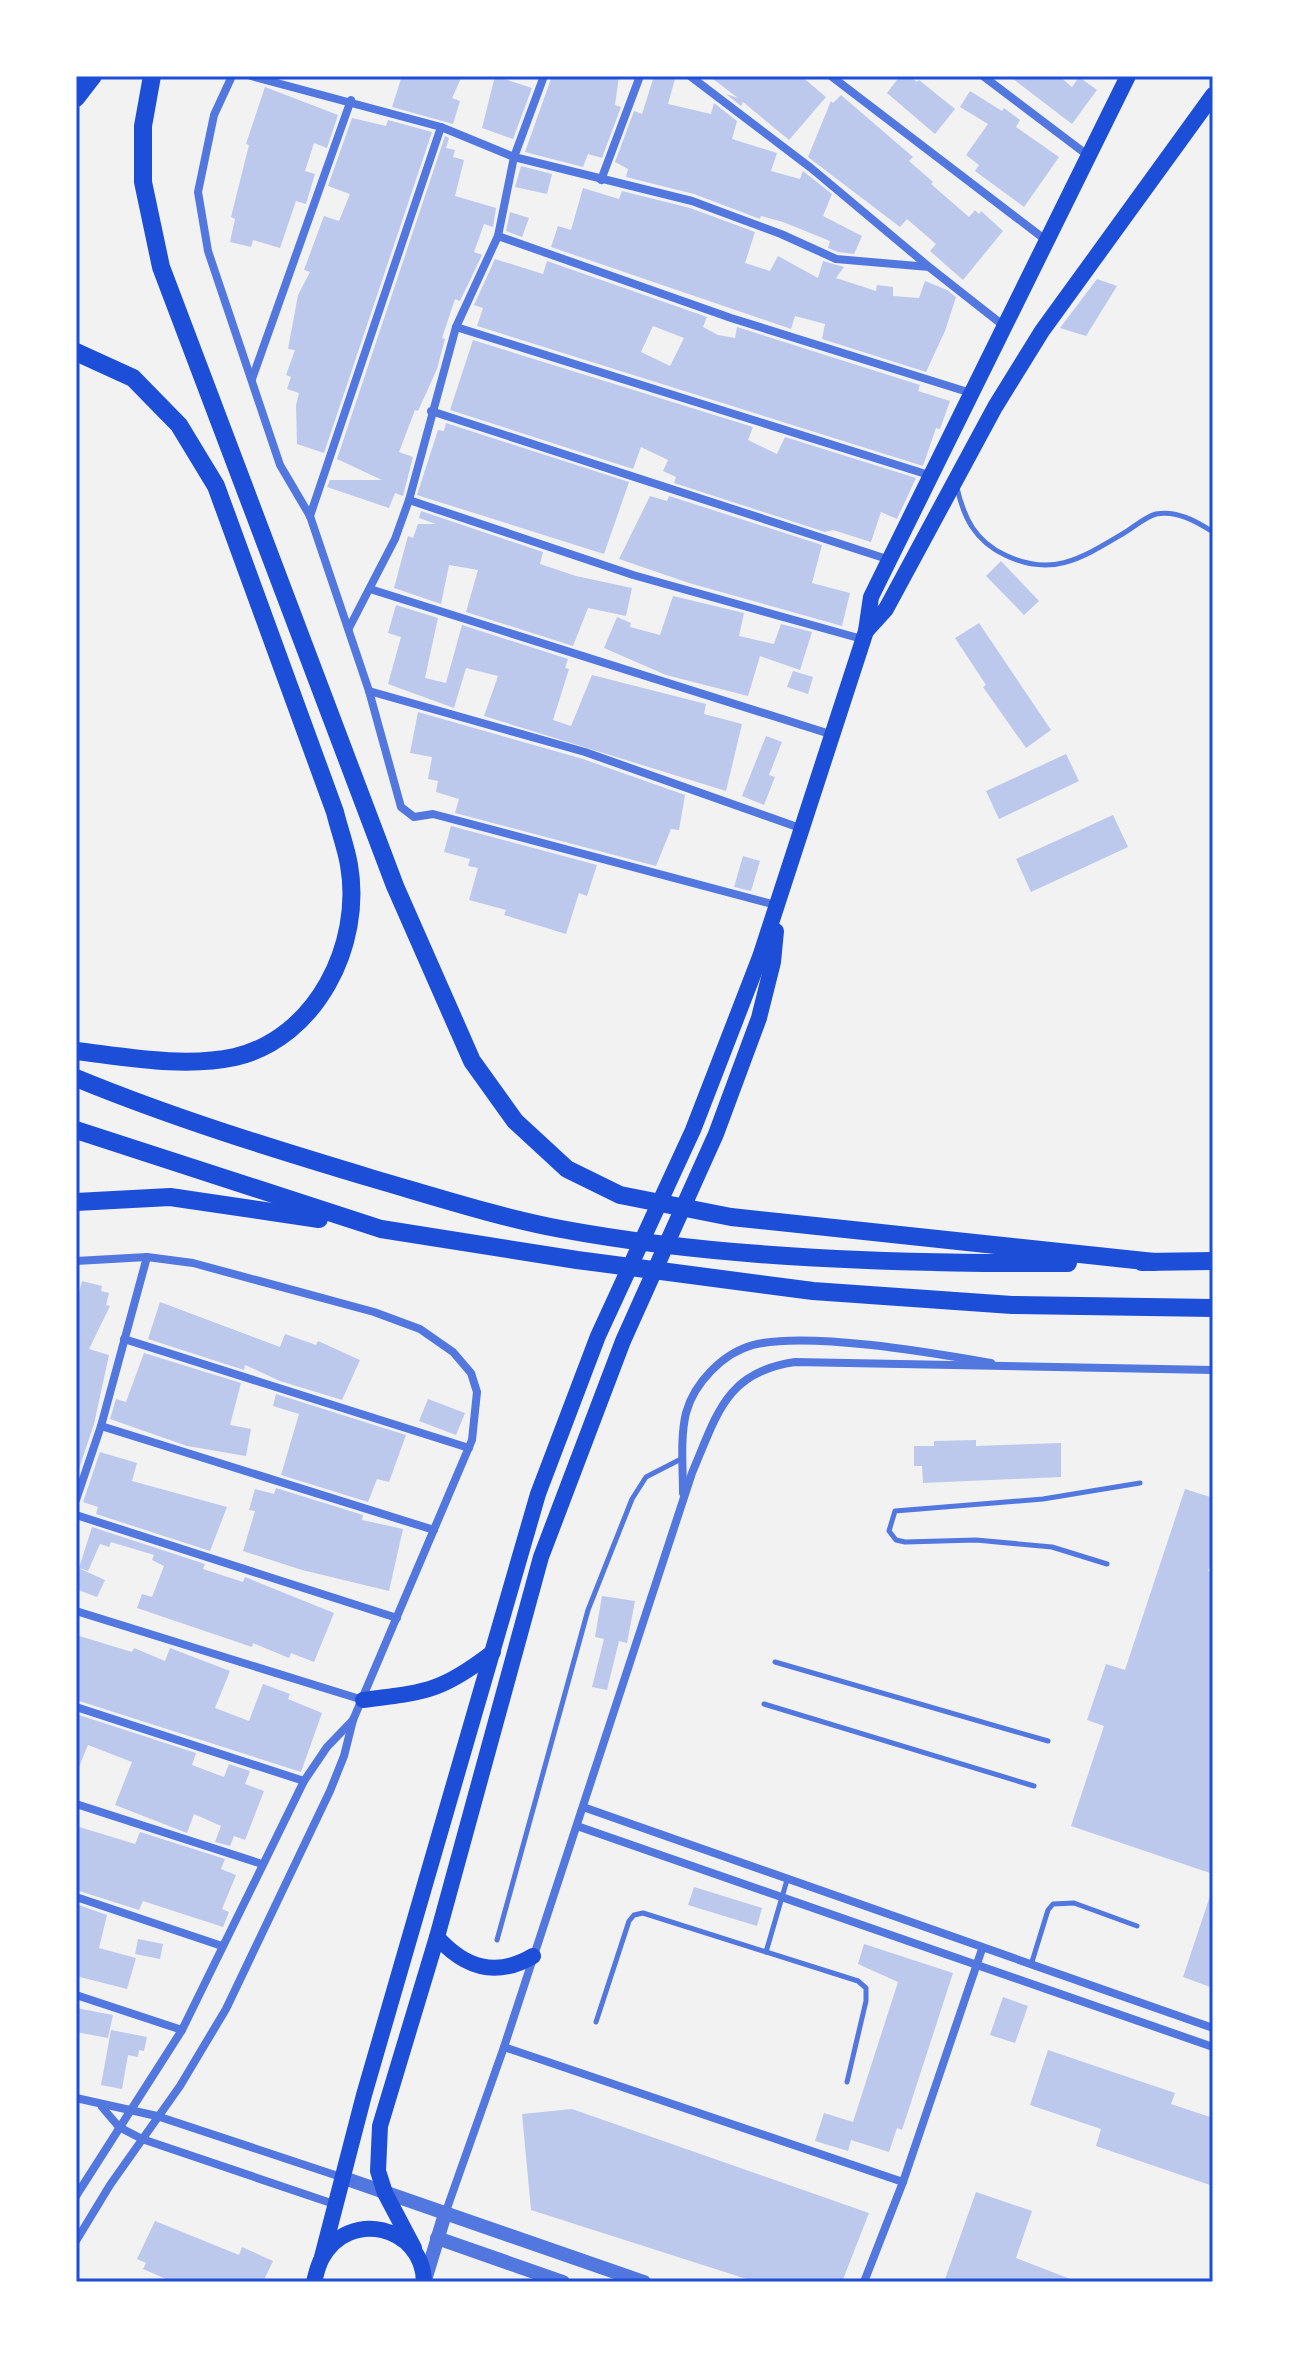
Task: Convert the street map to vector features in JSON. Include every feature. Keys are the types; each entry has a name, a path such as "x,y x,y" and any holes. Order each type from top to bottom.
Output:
{"highway":[{"path":"76,98 93,76"},
{"path":"152,76 143,126 143,182 161,267 395,886 472,1061 515,1121 567,1169 620,1195 731,1217 1154,1262"},
{"path":"76,352 133,378 179,425 216,486 319,767 350,867 348,922 335,972 308,1015 274,1043 234,1057 183,1061 76,1051"},
{"path":"76,1078 266,1145 492,1213 561,1229 777,1253 985,1263 1213,1261"},
{"path":"76,1130 381,1229"},
{"path":"76,1202 170,1197 577,1260 813,1291 1012,1305 1213,1308"}],"main road":[{"path":"314,2282 341,2177 538,1494 598,1336 693,1130 778,905 800,828 864,635 871,597 887,559 1006,327 1128,76"},
{"path":"864,635 886,609 1042,331 1213,95"},
{"path":"424,2281 414,2248 385,2193 378,2171 380,2126 437,1937 541,1557 623,1341 716,1134 759,1018 773,962 778,905"},
{"path":"363,1700 443,1686 455,1681 493,1652"},
{"path":"437,1937 454,1956 494,1969 514,1967 533,1956"},
{"path":"322,2257 341,2237 360,2229 379,2228 400,2235 414,2248"}],"street":[{"path":"232,76 214,115 198,192 208,251 280,465 310,516 349,628 397,798 414,817 433,814 778,905"},
{"path":"251,76 351,100 441,127 514,157 692,201 781,234 836,259 929,267"},
{"path":"349,628 395,539 409,500 456,327 498,236 514,157 544,76"},
{"path":"601,180 640,76"},
{"path":"690,76 811,168 1006,327"},
{"path":"831,76 1048,242"},
{"path":"983,76 1090,157"},
{"path":"252,379 351,100"},
{"path":"310,516 441,127"},
{"path":"498,236 731,318 972,393"},
{"path":"456,327 929,475"},
{"path":"431,411 887,559"},
{"path":"409,500 633,575 864,635"},
{"path":"370,589 830,734"},
{"path":"369,691 585,752 800,828"},
{"path":"76,1500 101,1426 147,1257"},
{"path":"76,1261 147,1257 224,1269 374,1312 420,1329 453,1352 471,1373 477,1392 469,1448 353,1720 344,1756 330,1791 226,2009 180,2086 76,2241"},
{"path":"124,1339 469,1448"},
{"path":"684,1501 685,1420 693,1397 716,1366 751,1345 800,1341 1008,1366"},
{"path":"424,2281 684,1501 722,1407 736,1386 769,1366 821,1362 1213,1370"},
{"path":"101,1426 434,1530"},
{"path":"76,1515 397,1618"},
{"path":"76,1611 363,1700"},
{"path":"76,1707 304,1781"},
{"path":"76,2196 182,2030 304,1781 327,1747 353,1720"},
{"path":"76,1804 262,1864"},
{"path":"583,1807 1213,2028"},
{"path":"577,1826 1213,2047"},
{"path":"76,1897 222,1946"},
{"path":"864,2282 903,2182 982,1949"},
{"path":"1081,2002 1087,1985"},
{"path":"76,1995 182,2030"},
{"path":"504,2047 903,2182"},
{"path":"76,2098 102,2107 130,2108 157,2116 644,2282"},
{"path":"102,2107 119,2127 142,2139 334,2204"},
{"path":"437,2238 563,2282"}],"lane":[{"path":"956,480 964,516 974,531 1000,553 1024,564 1044,568 1084,555 1153,515 1171,513 1213,532"},
{"path":"497,1940 588,1610 632,1499 646,1477 683,1458"},
{"path":"1107,1564 1052,1547 976,1540 905,1542 896,1540 889,1531 895,1511 1043,1499 1140,1483"},
{"path":"775,1662 1048,1741"},
{"path":"764,1704 1034,1786"},
{"path":"766,1952 787,1880"},
{"path":"1031,1966 1048,1910 1053,1904 1074,1903 1137,1926"},
{"path":"596,2022 634,1915 643,1913 858,1981 866,1988 847,2082"}],"building":[{"path":"402,76 462,76 452,98 460,101 453,124 392,107"},
{"path":"495,76 532,88 513,139 482,128"},
{"path":"552,76 619,76 615,105 621,107 602,158 588,154 583,167 525,152"},
{"path":"654,76 675,79 668,104 711,114 714,103 737,121 732,139 777,153 771,171 800,179 803,171 832,194 823,216 862,236 854,254 828,248 830,241 783,222 761,216 760,219 694,194 626,177 628,169 615,162 634,111 642,114"},
{"path":"709,76 801,76 826,97 789,140 743,102 741,106 726,94 738,98"},
{"path":"900,76 919,80 955,109 935,134 887,93"},
{"path":"1009,76 1059,76 1072,87 1079,77 1097,90 1072,124"},
{"path":"265,87 338,115 327,148 314,143 305,171 315,174 306,204 296,201 280,248 253,240 251,247 230,242 235,219 231,217 249,145 246,144"},
{"path":"970,91 1002,111 1004,108 1020,120 1016,127 1059,157 1024,207 975,171 979,165 966,155 988,124 960,107"},
{"path":"841,95 913,157 909,161 969,217 975,210 979,214 981,211 1003,231 963,280 930,251 936,244 907,219 900,227 808,157 831,101 833,103"},
{"path":"352,118 386,126 388,120 432,132 324,453 297,444 296,405 299,393 287,389 291,377 286,375 295,350 288,349 298,295 310,272 304,270 324,216 339,221 350,194 328,186"},
{"path":"445,136 449,138 446,148 455,150 453,157 464,160 455,196 496,208 493,227 484,224 474,252 482,255 460,301 455,299 442,338 445,339 437,369 418,411 415,410 399,452 413,457 403,496 395,493 389,508 327,487 330,480 382,480 337,459"},
{"path":"521,166 552,174 547,194 515,187"},
{"path":"583,188 619,199 622,191 690,208 755,232 745,263 770,271 778,256 818,278 823,261 844,267 836,278 876,291 877,285 893,287 893,296 919,298 925,281 947,290 956,297 945,331 926,372 822,339 825,324 795,316 791,329 551,247 558,226 571,230"},
{"path":"510,212 529,218 522,237 506,231"},
{"path":"495,259 543,274 547,261 707,317 703,327 718,335 735,338 737,327 920,385 918,391 950,401 940,429 936,428 923,466 477,326 483,308 474,305","holes":["653,326 684,338 670,366 641,352"]},
{"path":"1097,279 1117,286 1086,336 1060,328"},
{"path":"473,340 753,427 748,440 777,454 785,437 916,478 897,519 881,512 871,542 833,530 825,532 674,483 676,477 663,471 668,460 641,447 633,469 450,410"},
{"path":"446,423 629,482 604,554 417,495 438,430 444,431"},
{"path":"650,496 667,501 669,496 822,545 812,583 850,593 842,626 689,583 619,559"},
{"path":"421,511 543,552 540,564 576,576 632,588 626,616 588,608 573,646 466,612 478,570 449,565 441,604 394,588 408,536 413,538 418,524 436,524 419,518"},
{"path":"1001,561 1039,601 1024,615 986,576"},
{"path":"673,596 744,613 739,636 774,644 781,624 812,632 800,670 760,656 748,696 666,675 604,648 617,617 631,623 630,627 660,635"},
{"path":"396,605 438,618 425,678 446,683 462,625 568,659 565,668 569,669 553,720 571,726 592,675 706,704 704,714 742,724 726,791 484,716 498,676 466,668 454,708 388,684 401,637 388,633"},
{"path":"979,623 1051,730 1026,748 983,687 986,685 955,638"},
{"path":"793,671 813,677 808,694 787,687"},
{"path":"418,712 583,759 685,795 679,830 671,829 656,866 455,813 459,799 436,792 438,781 428,779 432,757 410,753"},
{"path":"766,736 782,742 769,775 775,777 764,805 742,796"},
{"path":"1066,754 1079,781 999,819 986,791"},
{"path":"1113,815 1128,847 1031,892 1016,859"},
{"path":"451,826 597,865 587,896 579,893 566,934 504,915 506,910 469,900 478,868 468,866 470,859 444,852"},
{"path":"743,856 760,861 751,891 734,887"},
{"path":"82,1281 102,1286 101,1291 109,1293 106,1305 110,1306 89,1349 109,1355 94,1424 76,1478 76,1304"},
{"path":"160,1302 280,1347 285,1334 316,1345 318,1341 360,1360 342,1400 280,1381 245,1365 244,1370 148,1339"},
{"path":"144,1353 241,1383 230,1425 251,1429 246,1456 187,1446 110,1419 116,1399 126,1402"},
{"path":"276,1394 406,1435 389,1482 377,1479 368,1502 281,1475 299,1414 273,1406"},
{"path":"428,1399 465,1413 456,1435 419,1421"},
{"path":"976,1440 976,1446 1061,1443 1061,1477 923,1483 922,1466 914,1466 914,1446 934,1446 934,1441"},
{"path":"100,1452 137,1463 132,1481 227,1507 210,1551 96,1514 98,1507 83,1502"},
{"path":"276,1488 363,1515 362,1520 403,1529 389,1591 302,1570 243,1551 255,1511 249,1510 255,1489 274,1494"},
{"path":"1185,1489 1213,1498 1213,1558 1208,1571 1213,1572 1213,1874 1071,1826 1104,1726 1087,1720 1106,1664 1125,1670"},
{"path":"92,1527 205,1564 203,1569 243,1582 245,1577 334,1613 314,1662 291,1653 289,1658 253,1643 252,1647 137,1608 142,1594 152,1597 164,1566 152,1560 154,1555 111,1542 109,1547 100,1544 88,1571 79,1568"},
{"path":"76,1567 105,1580 97,1597 76,1589"},
{"path":"602,1596 635,1601 627,1643 619,1641 607,1690 592,1687 604,1639 595,1637"},
{"path":"76,1635 132,1652 134,1648 165,1661 170,1648 230,1671 215,1708 249,1721 263,1684 290,1694 288,1699 322,1713 301,1772 76,1700"},
{"path":"76,1714 196,1753 192,1765 224,1777 229,1764 250,1771 245,1784 264,1791 245,1840 234,1836 230,1846 215,1842 221,1826 194,1814 187,1833 115,1805 132,1762 88,1745 76,1774"},
{"path":"76,1826 135,1844 140,1832 225,1859 221,1869 236,1875 222,1909 229,1912 223,1927 143,1901 139,1910 76,1890"},
{"path":"694,1887 762,1908 757,1926 688,1905"},
{"path":"1210,1896 1213,1896 1213,1988 1183,1977"},
{"path":"76,1904 107,1915 99,1948 136,1958 127,1989 76,1976"},
{"path":"138,1939 163,1944 160,1959 135,1954"},
{"path":"864,1944 953,1973 902,2130 897,2128 889,2152 851,2140 848,2151 815,2141 824,2113 853,2122 898,1982 858,1964"},
{"path":"1003,1997 1028,2006 1015,2043 990,2035"},
{"path":"76,2008 113,2015 108,2038 76,2032"},
{"path":"111,2030 147,2037 144,2051 139,2050 138,2057 128,2055 122,2089 101,2085"},
{"path":"1048,2050 1175,2093 1171,2104 1213,2118 1213,2175 1210,2185 1096,2146 1101,2129 1030,2105"},
{"path":"572,2109 869,2213 842,2282 756,2282 531,2210 522,2114"},
{"path":"976,2192 1032,2211 1016,2258 1078,2282 944,2282"},
{"path":"155,2221 239,2255 242,2247 273,2261 263,2282 173,2282 143,2269 146,2263 137,2259"}]}
